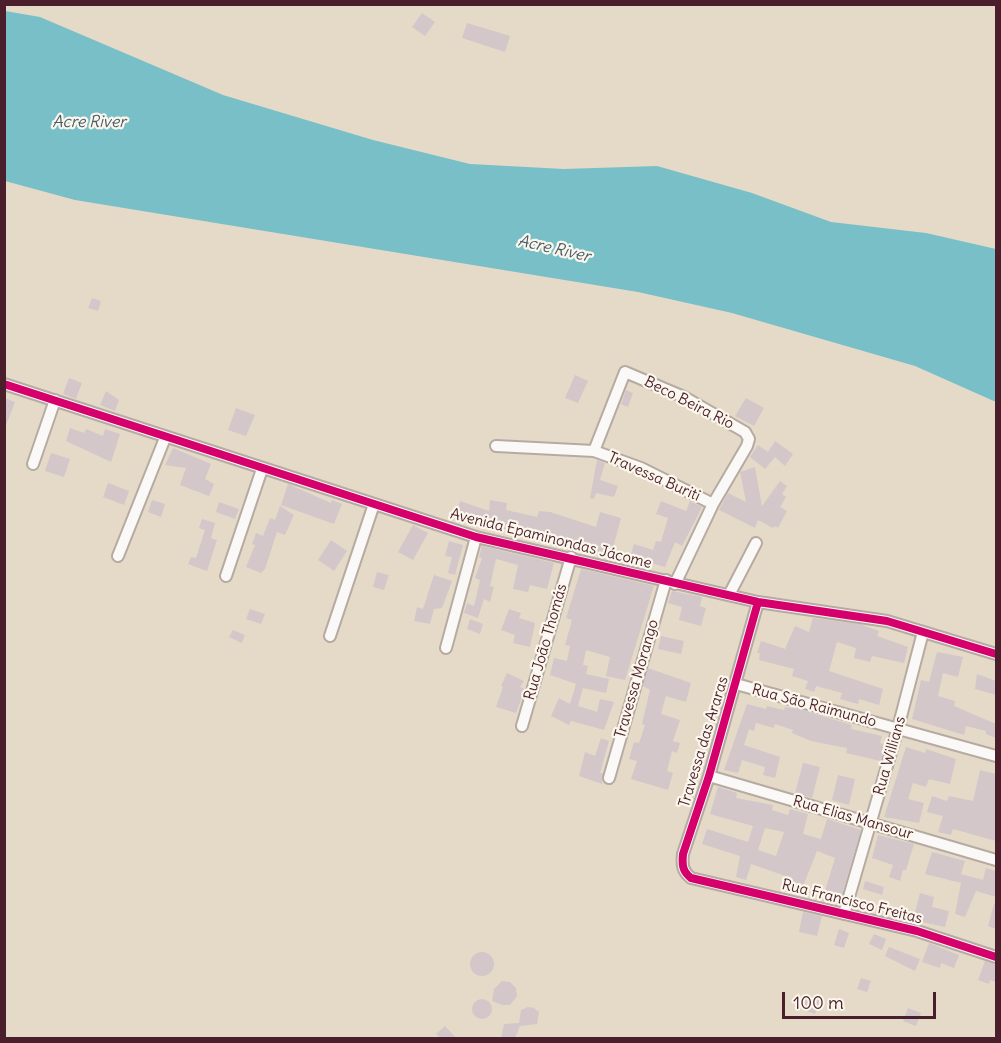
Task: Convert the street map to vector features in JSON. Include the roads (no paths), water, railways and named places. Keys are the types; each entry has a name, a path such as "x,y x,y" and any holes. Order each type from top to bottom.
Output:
{"street":[{"name":"Beco Beira Rio","path":"625,372 684,398 745,432 749,439"},
{"name":"Travessa Buriti","path":"594,451 625,372"},
{"name":"Avenida Epaminondas Jácome","path":"4,384 476,537 571,557 758,602 844,613 923,632 996,654"},
{"path":"33,464 55,400"},
{"path":"118,556 165,438"},
{"name":"Travessa Morango","path":"609,778 670,582 749,439"},
{"name":"Travessa Buriti","path":"496,446 594,451 641,468 713,504"},
{"path":"226,576 262,469"},
{"path":"330,636 374,504"},
{"path":"446,648 476,537"},
{"path":"729,595 756,543"},
{"name":"Rua João Thomás","path":"522,726 571,557"},
{"name":"Travessa das Araras","path":"700,879 686,874 682,866 683,854 709,776 758,602"},
{"name":"Rua Willians","path":"844,914 898,728 923,632"},
{"name":"Rua São Raimundo","path":"736,684 996,756"},
{"name":"Rua Elias Mansour","path":"709,776 996,860"},
{"name":"Rua Francisco Freitas","path":"700,879 917,931 996,957"}],"water":[{"name":"Acre River","path":"5,11 40,17 223,95 373,140 470,164 564,169 657,166 752,193 831,222 926,233 996,249 996,402 915,366 732,313 638,292 75,200 5,181"}]}
